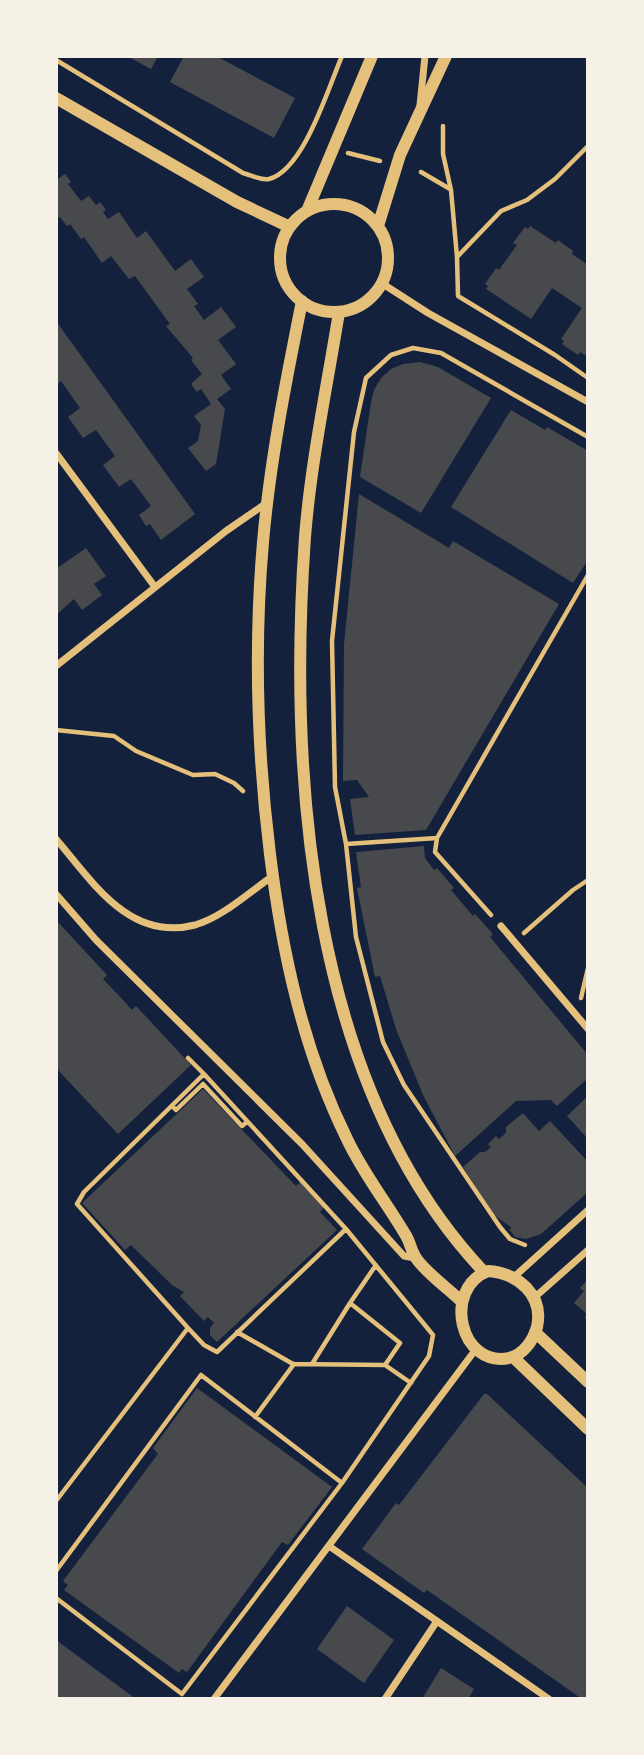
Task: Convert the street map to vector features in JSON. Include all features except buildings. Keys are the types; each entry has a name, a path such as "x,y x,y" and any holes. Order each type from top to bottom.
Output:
{"street":[{"path":"307,211 372,56"},
{"path":"419,113 425,56"},
{"path":"378,226 400,155 446,56"},
{"path":"56,98 237,202 290,227"},
{"path":"346,204 371,217 378,226 387,245 389,261 383,284 377,293 354,309 339,312 313,308 295,295 284,277 281,263 282,245 290,227 307,211 321,205 346,204"},
{"path":"383,284 428,313 588,402"},
{"path":"302,301 290,359 263,544 257,666 262,790 273,876 288,966 314,1056 346,1138 366,1175 407,1235 416,1259 462,1302"},
{"path":"339,312 313,470 305,537 299,648 301,745 318,899 345,1017 388,1131 419,1187 467,1254 484,1272"},
{"path":"56,453 155,587"},
{"path":"56,666 226,531 268,502"},
{"path":"56,839 111,904 139,921 171,928 196,925 220,913 273,876"},
{"path":"56,894 112,956 302,1144 404,1256 416,1259"},
{"path":"500,926 588,1029"},
{"path":"514,1277 588,1210"},
{"path":"534,1298 588,1250"},
{"path":"484,1272 499,1272 514,1277 527,1287 534,1298 538,1317 535,1332 527,1346 513,1357 498,1360 487,1357 477,1349 464,1331 462,1302 470,1283 484,1272"},
{"path":"535,1332 588,1382"},
{"path":"214,1699 477,1349"},
{"path":"513,1357 588,1429"},
{"path":"329,1546 550,1699"},
{"path":"385,1699 437,1621"}],"path":[{"path":"56,60 234,167 266,180 284,173 306,142 342,56"},
{"path":"443,126 443,154 451,190 458,296 588,378"},
{"path":"457,257 501,211 527,200 555,179 588,146"},
{"path":"348,153 388,163"},
{"path":"421,172 451,190"},
{"path":"531,1244 518,1244 500,1227 404,1085 383,1042 356,937 346,844 335,787 332,641 354,432 366,378 391,355 413,348 441,353 588,437"},
{"path":"500,926 435,852 437,838 588,575"},
{"path":"56,730 114,736 136,751 193,775 215,774 234,783 243,791"},
{"path":"346,844 437,838"},
{"path":"515,942 588,880"},
{"path":"56,1598 182,1694 342,1483 429,1356 433,1335 346,1229 185,1055"},
{"path":"204,1074 84,1192 77,1204 188,1328 204,1345 216,1352 346,1229"},
{"path":"172,1106 176,1110 203,1084 242,1126 247,1122"},
{"path":"312,1364 376,1265"},
{"path":"350,1303 400,1342 385,1365"},
{"path":"56,1501 188,1328"},
{"path":"237,1332 294,1364 385,1365 411,1383"},
{"path":"255,1417 294,1364"},
{"path":"56,1571 201,1376 342,1483"}]}
